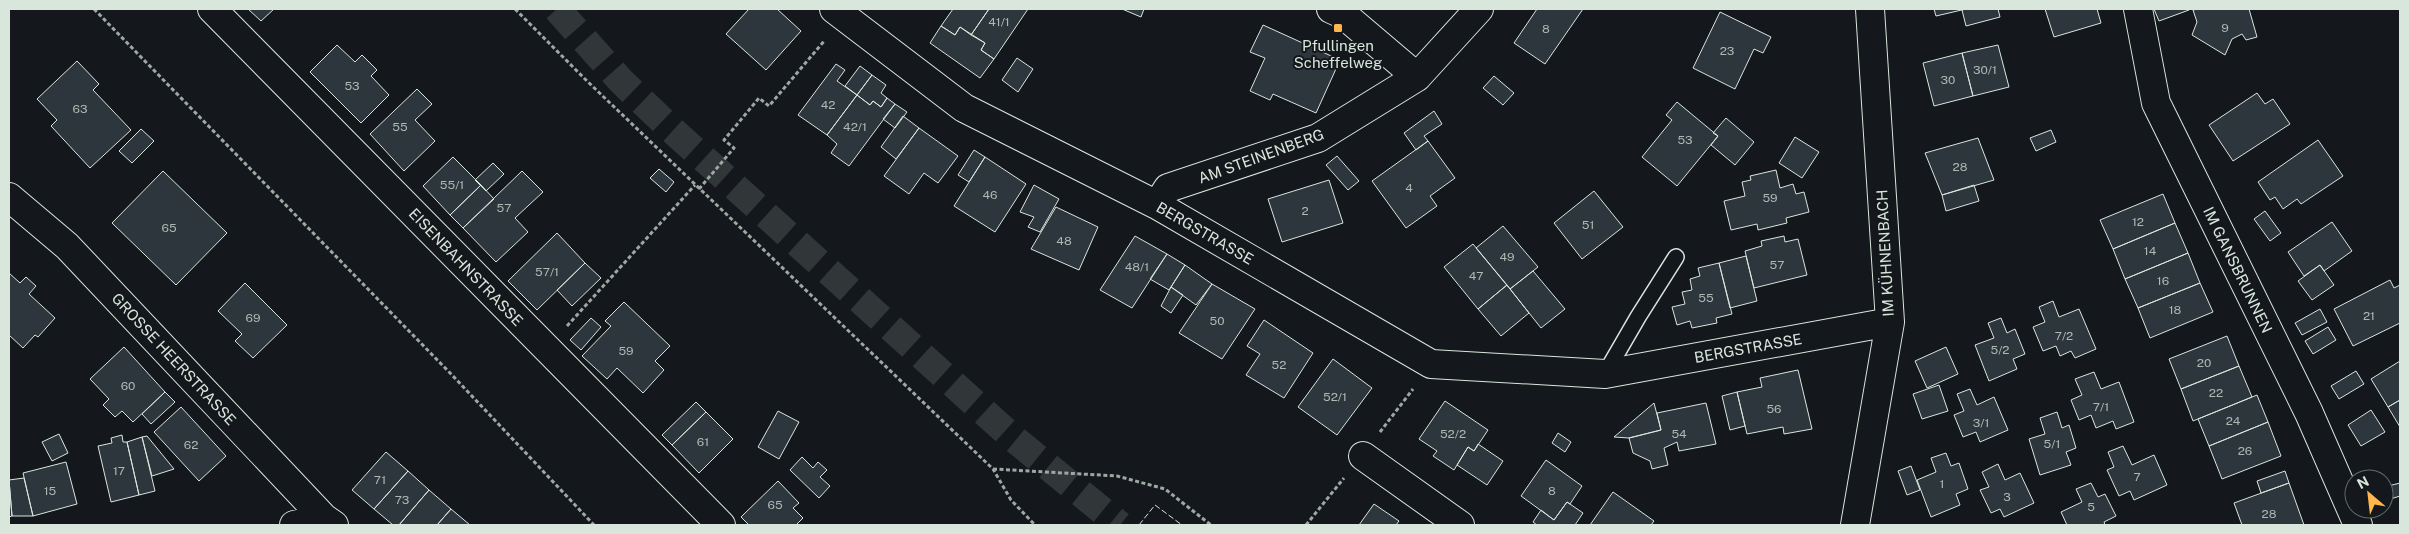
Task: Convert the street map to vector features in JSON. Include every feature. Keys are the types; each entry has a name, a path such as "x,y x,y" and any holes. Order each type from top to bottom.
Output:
{"street":[{"name":"EISENBAHNSTRASSE","path":"212,9 721,525"},
{"name":"BERGSTRASSE","path":"834,9 964,108 1157,205 1431,364 1605,374 1890,322"},
{"path":"1331,9 1344,15 1417,77"},
{"name":"AM STEINENBERG","path":"1157,205 1168,188 1318,138 1417,77 1479,9"},
{"name":"IM KÜHNENBACH","path":"1855,525 1890,322 1870,9"},
{"name":"IM GANSBRUNNEN","path":"2138,9 2156,103 2309,413 2358,525"},
{"name":"GROSSE HEERSTRASSE","path":"9,197 67,246 329,522"},
{"path":"1363,456 1460,525"},
{"path":"294,525 329,522"}],"lane":[{"path":"1605,374 1676,257"}],"path":[{"path":"94,9 438,360 594,525"},
{"path":"515,9 699,189 993,469 1011,500 1035,525"},
{"path":"699,189 734,148 724,140 759,98 769,106 819,47"},
{"path":"546,349 695,184"},
{"path":"1381,431 1412,389"},
{"path":"993,469 1117,476 1165,489 1211,525"},
{"path":"1306,525 1345,477"}],"building":[{"path":"248,9 274,9 261,21"},
{"path":"749,9 777,9 801,31 766,70 726,34"},
{"path":"953,9 989,9 971,35 960,27 955,35 941,26"},
{"path":"989,9 1028,9 994,59 981,50 985,43 971,35"},
{"path":"1122,9 1144,9 1141,17"},
{"path":"1537,9 1583,9 1545,64 1514,43"},
{"path":"1934,9 1966,9 1936,16"},
{"path":"1998,9 2000,17 1966,26 1962,10"},
{"path":"2045,9 2097,9 2101,23 2054,37"},
{"path":"2154,9 2188,9 2189,10 2159,21"},
{"path":"2249,9 2257,37 2246,40 2242,34 2232,39 2225,55 2192,35 2197,22 2193,10"},
{"path":"1720,12 1771,37 1763,53 1754,49 1735,89 1693,68"},
{"path":"1263,25 1340,60 1316,113 1273,94 1270,100 1250,91 1265,58 1250,52"},
{"path":"941,26 955,35 960,27 985,43 981,50 994,59 980,78 930,43"},
{"path":"337,45 355,62 362,55 377,70 371,76 389,95 361,123 310,72"},
{"path":"1998,45 2009,87 1973,96 1962,53"},
{"path":"1962,53 1973,96 1934,106 1923,63"},
{"path":"1017,58 1033,69 1018,92 1002,80"},
{"path":"77,61 99,84 93,90 131,130 90,168 51,126 57,120 37,99"},
{"path":"836,64 845,70 837,81 857,95 827,135 798,115"},
{"path":"860,66 872,75 857,95 845,86"},
{"path":"872,75 886,85 881,93 887,98 881,107 873,101 870,105 857,95"},
{"path":"1494,76 1514,93 1503,105 1483,88"},
{"path":"417,89 432,104 415,120 435,141 404,171 370,134"},
{"path":"2257,93 2265,104 2273,99 2290,124 2233,161 2209,125"},
{"path":"857,95 870,105 873,101 881,107 887,98 895,104 849,166 831,153 837,144 827,135"},
{"path":"1677,102 1718,136 1677,186 1642,157 1672,120 1666,115"},
{"path":"895,104 907,112 895,128 883,119"},
{"path":"1434,111 1442,124 1424,136 1428,141 1416,150 1404,133"},
{"path":"903,116 919,128 896,159 881,147"},
{"path":"1726,118 1754,142 1735,165 1711,145 1718,136 1713,133"},
{"path":"919,128 958,156 938,183 924,173 909,194 884,176"},
{"path":"141,129 154,141 132,163 119,151"},
{"path":"2051,130 2056,142 2036,151 2030,138"},
{"path":"1795,137 1819,152 1802,178 1779,163"},
{"path":"1978,138 1994,180 1942,195 1925,153"},
{"path":"2318,140 2343,176 2301,204 2297,199 2283,209 2275,197 2270,200 2258,182"},
{"path":"1428,141 1455,178 1430,196 1437,206 1406,228 1372,181"},
{"path":"974,150 985,157 969,182 958,175"},
{"path":"1337,156 1359,181 1348,190 1326,165"},
{"path":"453,157 481,185 450,215 423,186"},
{"path":"985,157 1026,184 995,232 954,206"},
{"path":"493,163 504,174 486,191 475,180"},
{"path":"659,169 674,182 666,192 650,178"},
{"path":"1776,170 1780,188 1793,184 1796,194 1804,192 1809,212 1786,218 1787,223 1758,230 1757,224 1731,230 1724,201 1745,196 1742,182 1751,180 1750,176"},
{"path":"163,171 227,233 176,285 112,223"},
{"path":"522,171 543,192 515,218 528,232 496,262 463,228"},
{"path":"1329,180 1343,223 1282,242 1268,199"},
{"path":"481,185 494,199 463,228 450,215"},
{"path":"1034,185 1059,199 1040,232 1028,227 1034,217 1020,212"},
{"path":"1974,185 1979,201 1946,211 1942,195"},
{"path":"1594,191 1623,227 1582,259 1554,223"},
{"path":"2163,194 2175,223 2113,249 2100,220"},
{"path":"1056,207 1098,227 1079,270 1031,249"},
{"path":"2265,211 2281,233 2270,241 2254,219"},
{"path":"2332,222 2352,251 2324,271 2320,265 2304,276 2288,252"},
{"path":"2175,223 2188,253 2125,279 2113,249"},
{"path":"1503,226 1538,267 1510,289 1476,248"},
{"path":"557,233 585,263 537,310 508,281"},
{"path":"1135,236 1167,254 1132,308 1100,290"},
{"path":"1784,236 1785,242 1798,239 1807,275 1754,288 1745,251 1762,246 1761,241"},
{"path":"1473,244 1507,285 1478,309 1444,267"},
{"path":"2188,253 2200,283 2138,308 2125,279"},
{"path":"1167,254 1185,265 1169,290 1150,279"},
{"path":"1746,256 1757,301 1730,308 1719,263"},
{"path":"585,263 601,278 572,306 557,290"},
{"path":"1719,263 1732,314 1716,318 1717,323 1692,328 1690,321 1677,325 1672,307 1685,304 1682,292 1692,290 1690,279 1700,276 1698,268"},
{"path":"1185,265 1212,284 1196,305 1171,287"},
{"path":"2320,265 2334,285 2312,300 2298,281"},
{"path":"1533,271 1565,309 1541,328 1510,289"},
{"path":"9,273 20,283 26,277 36,286 29,294 55,318 38,337 35,335 23,348 9,335"},
{"path":"2390,280 2394,288 2400,285 2400,323 2353,346 2334,309"},
{"path":"245,283 287,325 253,358 235,341 242,334 218,311"},
{"path":"2200,283 2213,312 2150,338 2138,308"},
{"path":"1212,284 1255,309 1222,359 1179,333"},
{"path":"1507,285 1529,313 1501,336 1478,309"},
{"path":"1171,287 1183,295 1171,313 1161,306"},
{"path":"2053,301 2059,317 2079,309 2096,349 2075,358 2071,351 2060,356 2056,346 2043,351 2033,327 2045,322 2039,307"},
{"path":"624,302 670,346 655,361 664,370 643,393 617,368 607,379 582,356 611,326 605,321"},
{"path":"2320,309 2327,322 2302,335 2295,323"},
{"path":"591,318 601,327 581,350 570,340"},
{"path":"2001,318 2007,333 2015,329 2025,354 2013,359 2017,369 1989,381 1975,345 1994,338 1988,323"},
{"path":"1264,320 1313,353 1284,398 1246,375 1260,354 1247,346"},
{"path":"2328,327 2336,340 2313,354 2305,341"},
{"path":"2227,336 2239,366 2181,389 2169,359"},
{"path":"124,347 165,392 133,422 122,411 115,417 103,405 109,399 90,379"},
{"path":"1946,347 1958,374 1927,388 1915,361"},
{"path":"1333,359 1372,388 1337,435 1298,407"},
{"path":"2400,361 2400,400 2388,407 2371,379"},
{"path":"2239,366 2252,397 2193,421 2181,389"},
{"path":"1798,370 1812,429 1784,434 1783,427 1747,434 1737,392 1762,387 1760,378"},
{"path":"2356,371 2364,384 2339,399 2331,386"},
{"path":"2094,372 2101,389 2119,382 2134,422 2116,429 2113,421 2096,428 2091,415 2079,420 2071,400 2082,395 2075,379"},
{"path":"1939,385 1948,411 1922,419 1913,394"},
{"path":"1970,389 1977,405 1994,397 2008,430 1980,442 1976,432 1963,437 1954,415 1964,411 1957,394"},
{"path":"165,392 175,402 151,424 142,414"},
{"path":"1737,392 1745,426 1730,430 1722,396"},
{"path":"2257,395 2268,422 2209,446 2198,419"},
{"path":"2400,400 2400,427 2388,407"},
{"path":"1445,401 1488,430 1474,451 1468,447 1454,470 1433,456 1437,451 1419,439"},
{"path":"696,402 706,412 672,445 662,435"},
{"path":"1654,403 1661,430 1629,438 1614,437"},
{"path":"1706,403 1716,444 1679,451 1677,442 1664,448 1668,465 1652,469 1650,461 1633,453 1629,438 1661,430 1657,413"},
{"path":"181,407 226,456 199,481 154,432"},
{"path":"2371,410 2385,432 2361,446 2348,425"},
{"path":"778,411 799,422 779,459 758,447"},
{"path":"706,412 733,439 699,473 672,445"},
{"path":"2057,412 2062,428 2069,425 2076,448 2066,452 2071,465 2040,475 2029,439 2045,434 2040,418"},
{"path":"2268,422 2281,456 2222,479 2209,446"},
{"path":"1558,433 1571,442 1565,452 1552,443"},
{"path":"59,434 68,453 52,461 42,442"},
{"path":"122,435 123,442 127,442 139,495 111,502 98,446 112,443 111,438"},
{"path":"147,436 174,469 152,476 142,437"},
{"path":"142,437 155,491 139,495 127,442"},
{"path":"1478,444 1503,461 1487,485 1457,465 1468,447 1474,451"},
{"path":"2123,446 2132,465 2154,455 2167,485 2134,500 2130,491 2119,496 2107,470 2114,467 2108,452"},
{"path":"386,452 408,471 374,509 352,490"},
{"path":"1946,453 1951,466 1959,463 1968,489 1956,494 1960,505 1931,517 1917,480 1936,472 1931,458"},
{"path":"802,457 813,468 818,462 827,470 820,477 830,486 819,498 790,470"},
{"path":"1546,460 1582,486 1570,504 1567,502 1554,520 1521,496"},
{"path":"66,462 77,504 33,516 23,473"},
{"path":"1998,464 2005,480 2020,473 2034,503 2004,517 2000,509 1991,513 1980,490 1989,487 1982,472"},
{"path":"1911,466 1920,490 1907,495 1898,471"},
{"path":"408,471 429,490 399,525 393,525 374,509"},
{"path":"2285,471 2289,483 2261,493 2257,481"},
{"path":"24,478 33,516 12,516 9,480"},
{"path":"9,480 12,516 9,517"},
{"path":"778,481 799,503 793,508 803,518 796,525 749,525 741,517"},
{"path":"2091,483 2098,497 2105,494 2116,516 2104,522 2105,525 2067,525 2061,512 2082,502 2076,489"},
{"path":"2289,483 2304,525 2242,525 2234,503"},
{"path":"2400,483 2400,496 2394,498 2394,484"},
{"path":"429,490 451,509 437,525 399,525"},
{"path":"1613,492 1654,521 1651,525 1590,525"},
{"path":"1567,502 1583,513 1575,525 1537,525 1533,522 1541,510 1554,520"},
{"path":"1374,504 1399,521 1396,525 1359,525"},
{"path":"451,509 470,525 437,525"}],"tunnel":[{"path":"557,9 621,81 670,128 1013,438 1120,525"}],"fence":[{"path":"1139,525 1155,505 1182,525"}],"place":[{"name":"Pfullingen Scheffelweg","path":"1338,28"}]}
